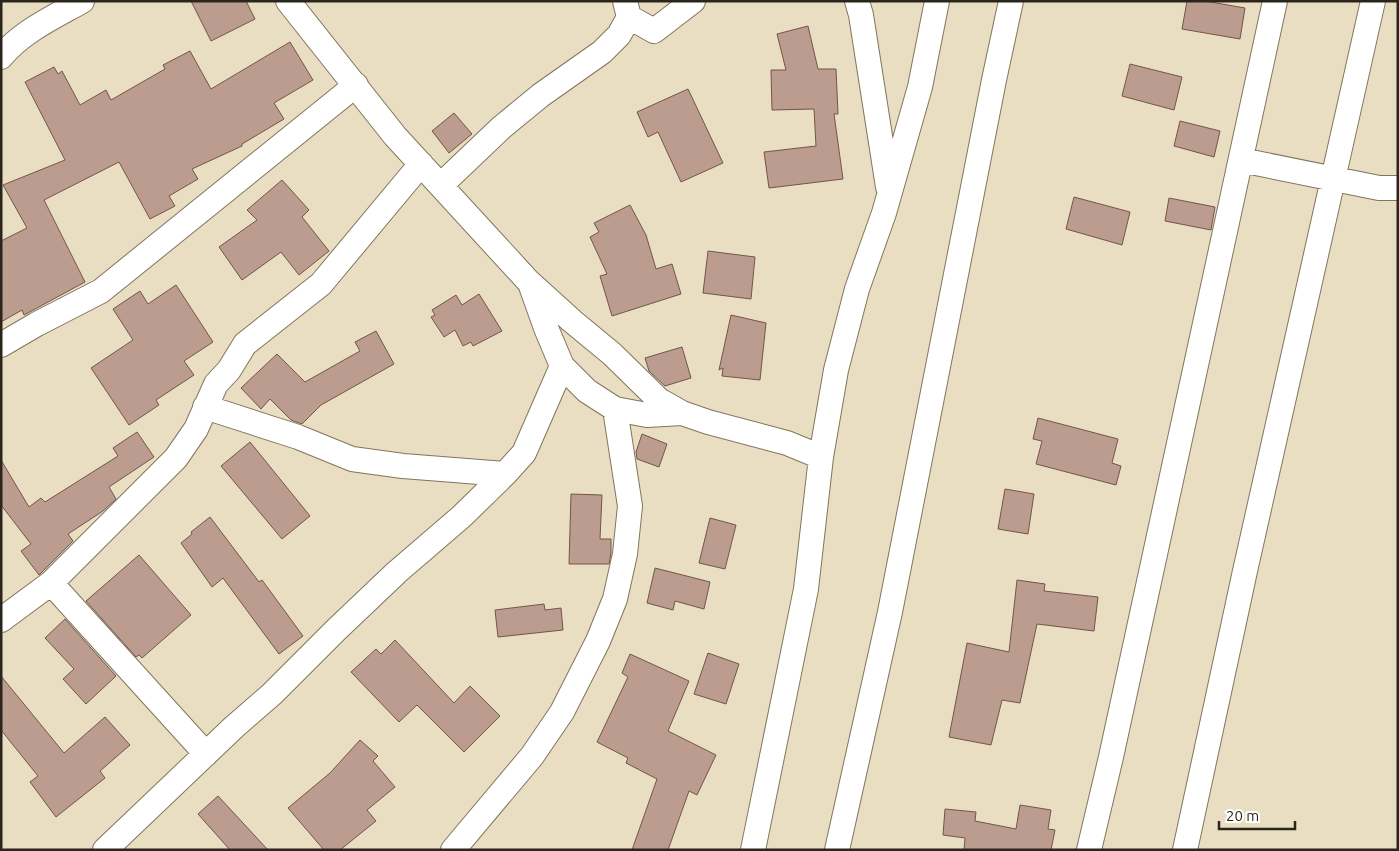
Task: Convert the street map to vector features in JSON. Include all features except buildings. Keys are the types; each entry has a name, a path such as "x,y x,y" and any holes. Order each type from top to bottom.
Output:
{"street":[{"path":"1,57 32,30 82,1"},
{"path":"288,1 395,136 530,282 572,321 612,354 659,400 682,413 708,422 787,443 821,457"},
{"path":"441,185 502,127 541,95 602,52 619,36 627,9 654,31 693,1"},
{"path":"857,1 861,15 889,193"},
{"path":"753,850 806,589 821,457 836,370 856,289 884,213 920,87 937,1"},
{"path":"837,850 890,612 1011,1"},
{"path":"1089,850 1276,1"},
{"path":"1185,850 1247,562 1373,1"},
{"path":"1,345 101,291 356,85"},
{"path":"1241,160 1379,188 1398,188"},
{"path":"1,620 51,583 176,458 196,429 216,384 229,370 245,344 321,284 421,164"},
{"path":"530,282 562,366 587,391 614,409 647,415 682,413"},
{"path":"105,850 272,694 397,572 461,518 506,474 524,453 562,366"},
{"path":"205,407 298,437 352,459 403,466 506,474"},
{"path":"453,850 532,756 562,712 598,641 615,599 625,554 630,506 614,409"},
{"path":"51,583 206,754"}]}
